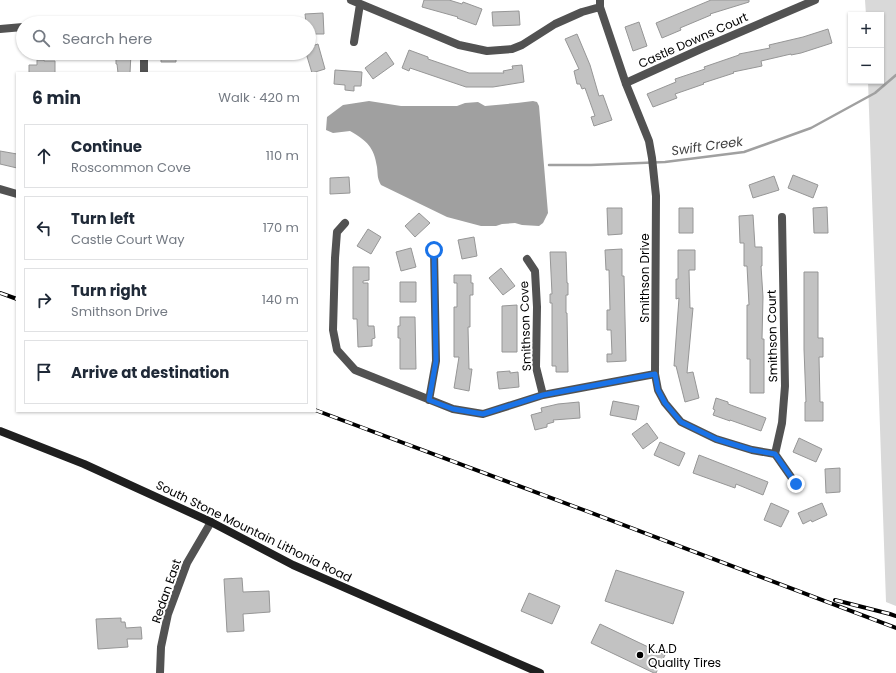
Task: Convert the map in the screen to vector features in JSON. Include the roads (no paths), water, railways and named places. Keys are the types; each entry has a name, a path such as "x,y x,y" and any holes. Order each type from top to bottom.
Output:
{"main road":[{"name":"South Stone Mountain Lithonia Road","path":"0,431 84,464 211,522 293,565 540,673"}],"street":[{"path":"351,0 459,44 487,51 512,49 522,45 555,24 600,4"},
{"name":"Castle Downs Court","path":"626,84 703,48 815,0"},
{"path":"354,42 360,4"},
{"name":"Smithson Drive","path":"600,4 626,84 648,141 652,158 656,196 655,374 658,390 665,403 681,422 716,439 752,450 775,454"},
{"path":"0,29 16,28"},
{"path":"144,60 144,72"},
{"path":"0,189 16,194"},
{"name":"Smithson Court","path":"775,454 782,423 785,386 782,217"},
{"path":"345,223 337,232 334,258 333,330 337,350 355,370 453,409 483,414 543,395 655,374"},
{"path":"429,400 436,361 434,250"},
{"name":"Smithson Cove","path":"527,259 535,271 537,307 536,367 543,395"},
{"path":"775,454 796,484"},
{"name":"Redan East","path":"160,673 161,647 168,614 187,563 211,522"}],"waterway":[{"name":"Swift Creek","path":"549,165 665,162 744,152 811,128 875,93 896,75"}],"railway":[{"path":"0,293 16,299"},
{"path":"316,410 896,628"},
{"path":"835,600 896,616"}],"place":[{"name":"K.A.D Quality Tires","path":"640,655"}]}
